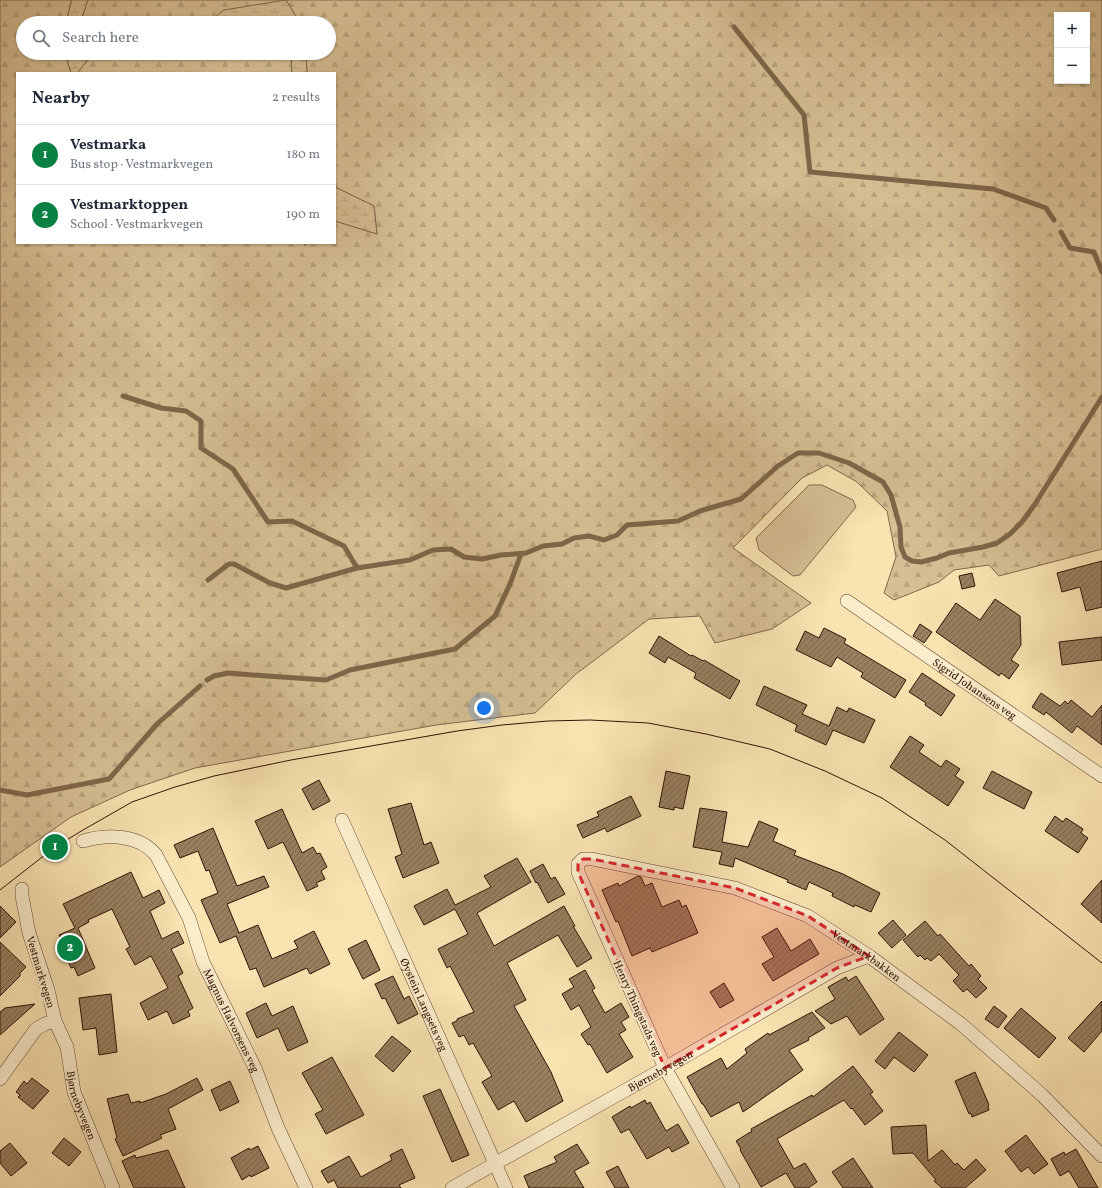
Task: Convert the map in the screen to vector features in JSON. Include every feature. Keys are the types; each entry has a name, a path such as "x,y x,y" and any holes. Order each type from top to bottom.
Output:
{"street":[{"name":"Sigrid Johansens veg","path":"847,601 1102,776"},
{"name":"Øystein Langsets veg","path":"342,820 506,1188"},
{"name":"Magnus Halvorsens veg","path":"83,841 103,838 126,838 145,844 151,848 156,855 189,918 203,962 255,1068 278,1128 306,1188"},
{"name":"Vestmarkbakken","path":"578,864 584,859 592,859 735,888 808,916 869,956 961,1024 1042,1095 1102,1156"},
{"name":"Henry Thingstads veg","path":"578,864 578,872 665,1068 732,1188"},
{"name":"Vestmarkvegen","path":"0,1079 36,1029 55,1021 48,990 29,933 22,889"},
{"name":"Bjørnebyvegen","path":"452,1188 665,1068 837,968 869,956"},
{"name":"Bjørnebyvegen","path":"55,1021 67,1047 74,1092 113,1188"}],"highlighted area":[{"path":"583,859 592,859 735,888 808,916 869,956 837,968 665,1068 578,872 578,864"}],"green space":[{"path":"0,0 71,0 68,16 16,16 16,60 67,60 71,72 16,72 16,244 304,244 305,246 307,244 336,244 336,221 377,234 374,206 336,187 336,72 307,72 306,60 336,60 336,16 296,16 286,0 1102,0 1102,549 999,576 989,565 954,570 939,582 894,600 884,593 896,557 887,511 857,482 827,465 802,478 733,548 811,603 772,629 715,643 700,616 649,619 576,674 535,713 436,725 195,768 130,790 71,817 0,867"},
{"path":"71,0 88,0 82,16 68,16"},
{"path":"88,0 286,0 226,16 82,16"},
{"path":"286,0 296,16 216,16 224,10"},
{"path":"67,60 87,60 78,72 71,72"},
{"path":"291,60 292,72 78,72 87,61"},
{"path":"291,60 306,60 307,72 292,72"},
{"path":"336,187 374,206 377,234 336,221"},
{"path":"809,485 822,485 853,500 856,507 800,575 793,576 759,550 756,538"}],"building":[{"path":"1102,561 1102,607 1086,611 1080,587 1062,592 1057,573"},
{"path":"972,573 975,586 962,589 959,576"},
{"path":"995,599 1020,616 1021,645 1011,660 1019,665 1009,679 1001,673 999,676 936,632 956,603 980,620"},
{"path":"920,624 932,632 924,643 913,636"},
{"path":"824,628 846,639 844,643 906,680 895,698 861,677 863,673 837,657 831,667 796,650 805,631 819,638"},
{"path":"659,636 691,656 692,655 703,661 704,660 740,681 730,699 694,678 696,673 668,657 665,663 649,653"},
{"path":"1102,637 1102,660 1062,665 1059,642"},
{"path":"922,673 955,695 941,716 925,705 926,703 909,692"},
{"path":"764,686 807,705 802,714 829,726 837,707 847,712 849,708 875,720 864,743 833,730 826,745 795,731 797,725 756,705"},
{"path":"1041,693 1060,706 1065,701 1068,704 1071,700 1092,717 1102,705 1102,745 1077,726 1072,733 1046,712 1044,715 1032,707"},
{"path":"910,736 924,745 919,752 941,767 946,760 960,769 955,776 964,782 948,806 890,767"},
{"path":"666,771 690,776 683,809 674,807 674,810 659,807"},
{"path":"992,771 1032,792 1024,809 983,788"},
{"path":"319,780 330,801 313,810 302,789"},
{"path":"631,796 641,816 607,832 605,828 583,838 577,825 599,816 597,812"},
{"path":"411,803 424,845 431,842 439,863 403,878 395,857 402,854 388,809"},
{"path":"700,808 727,812 722,842 748,847 759,821 778,829 773,841 796,851 794,855 843,874 880,893 871,912 855,905 854,907 832,896 833,893 809,882 806,890 787,882 788,880 735,858 733,867 719,864 722,852 693,847"},
{"path":"282,809 302,853 313,847 317,854 320,853 327,867 321,871 325,879 316,883 318,886 307,891 283,842 268,849 255,821"},
{"path":"1055,816 1063,822 1066,818 1083,829 1081,833 1088,838 1078,853 1045,831"},
{"path":"213,828 237,886 264,876 269,887 227,904 239,933 258,925 272,959 298,948 294,941 314,931 330,964 310,974 307,968 264,987 256,968 250,970 236,936 220,943 201,900 218,893 209,870 206,871 198,851 180,858 174,845"},
{"path":"517,858 531,882 477,913 494,946 564,906 575,926 573,926 592,958 577,967 558,935 507,963 526,1000 514,1006 551,1072 563,1101 526,1122 514,1101 498,1110 482,1082 492,1076 473,1043 469,1045 464,1035 459,1037 452,1023 457,1021 457,1019 474,1012 450,966 447,968 438,949 468,934 455,909 424,925 414,906 447,889 455,905 491,887 484,876"},
{"path":"543,864 551,879 555,877 565,894 548,903 530,871"},
{"path":"131,872 143,898 159,890 165,903 150,911 162,939 178,931 184,943 171,949 183,973 178,976 193,1008 188,1011 190,1016 173,1024 167,1011 148,1020 140,1003 168,988 151,956 135,965 126,949 130,947 112,909 88,920 89,922 78,928 95,968 78,976 74,967 71,968 60,942 62,941 59,935 75,928 63,904"},
{"path":"638,876 641,877 645,886 652,883 662,907 679,900 682,907 686,905 698,933 652,952 650,948 632,956 618,921 616,922 602,890 618,883 619,886"},
{"path":"1102,880 1102,923 1081,904"},
{"path":"0,906 16,922 0,938"},
{"path":"893,920 906,935 892,948 878,933"},
{"path":"925,921 938,936 940,934 969,966 971,964 981,976 978,979 987,988 976,998 967,989 963,992 953,981 959,975 939,954 931,961 927,958 925,960 920,955 918,957 903,940"},
{"path":"777,928 791,951 810,939 819,954 773,981 762,964 774,957 762,937"},
{"path":"366,940 380,970 363,979 348,949"},
{"path":"0,942 26,967 20,973 20,976 0,996"},
{"path":"585,970 595,988 592,990 605,1013 621,1003 629,1017 621,1022 626,1030 619,1034 633,1057 607,1073 590,1044 588,1045 581,1034 591,1027 579,1005 571,1010 562,994 574,987 569,979"},
{"path":"393,976 404,999 409,996 418,1014 398,1024 385,998 382,999 375,984"},
{"path":"856,976 884,1019 860,1035 847,1016 831,1024 815,1011 835,999 828,987 846,977 848,981"},
{"path":"724,983 734,1000 720,1008 710,992"},
{"path":"111,994 117,1052 99,1055 96,1028 83,1030 79,998"},
{"path":"1102,1001 1102,1031 1084,1052 1068,1038"},
{"path":"266,1003 272,1016 293,1006 308,1042 288,1051 278,1028 257,1038 246,1013"},
{"path":"35,1004 0,1035 0,1012 5,1008"},
{"path":"994,1006 1007,1016 998,1028 985,1019"},
{"path":"1021,1008 1056,1038 1039,1058 1004,1028"},
{"path":"812,1012 825,1028 808,1038 809,1040 789,1050 803,1070 743,1112 739,1102 711,1117 687,1077 721,1058 727,1069 747,1053 745,1049 768,1033 769,1035"},
{"path":"899,1032 928,1055 914,1072 894,1057 885,1069 875,1061"},
{"path":"392,1036 411,1051 393,1072 375,1056"},
{"path":"332,1057 364,1115 326,1134 315,1114 323,1110 302,1073"},
{"path":"853,1066 873,1092 870,1094 883,1111 865,1125 844,1100 777,1139 794,1169 805,1163 817,1182 808,1188 795,1188 786,1173 761,1187 736,1141 752,1131 751,1129 812,1095 813,1097"},
{"path":"975,1072 989,1105 989,1110 972,1117 971,1113 969,1114 955,1081"},
{"path":"32,1078 49,1091 33,1109 18,1097 20,1095 16,1092 24,1081 27,1084"},
{"path":"197,1078 203,1090 168,1109 176,1129 160,1135 162,1138 123,1156 115,1139 117,1138 107,1099 128,1094 131,1103 140,1101 140,1103 166,1094"},
{"path":"230,1081 239,1102 220,1111 211,1090"},
{"path":"440,1089 469,1155 452,1162 423,1096"},
{"path":"645,1100 647,1104 650,1102 666,1131 678,1124 689,1143 672,1152 669,1147 647,1159 629,1129 621,1133 612,1117 630,1106 631,1108"},
{"path":"926,1125 928,1161 942,1150 955,1165 957,1163 964,1170 976,1159 986,1170 965,1188 942,1188 934,1181 936,1180 913,1153 893,1154 891,1127"},
{"path":"1026,1135 1048,1164 1034,1174 1028,1167 1021,1172 1005,1151"},
{"path":"64,1138 81,1152 69,1166 52,1153"},
{"path":"10,1143 27,1163 11,1176 0,1163 0,1151"},
{"path":"577,1144 589,1163 574,1171 584,1188 529,1188 524,1176 557,1162 554,1157"},
{"path":"258,1146 269,1168 251,1177 250,1175 242,1180 231,1158 249,1148 250,1150"},
{"path":"402,1149 415,1178 399,1185 401,1188 338,1188 334,1180 328,1183 321,1171 349,1156 361,1177 392,1160 390,1155"},
{"path":"1076,1149 1098,1188 1079,1188 1069,1171 1060,1176 1051,1159 1064,1152 1065,1155"},
{"path":"168,1150 185,1188 134,1188 122,1161 135,1155 136,1158"},
{"path":"853,1158 873,1188 843,1188 832,1172"},
{"path":"618,1166 629,1188 615,1188 606,1172"}],"waterway":[{"path":"734,27 804,115 810,172 993,189 1046,208 1054,220"},
{"path":"1061,232 1070,248 1094,252 1102,272"},
{"path":"123,396 161,408 186,411 201,421 201,448 233,469 268,522 292,521 344,546 357,568 410,560 433,550 451,549 464,557 482,559 501,555 526,553 543,546 562,544 574,538 589,536 604,540 617,535 627,525 678,521 700,511 741,499 778,466 798,453 819,453 849,463 883,482 891,495 900,527 901,547 905,557 912,561 921,562 949,553 997,543 1010,534 1022,522 1035,504 1102,397"},
{"path":"207,680 214,676 228,673 326,680 350,670 455,649 495,616 510,584 521,554"},
{"path":"208,580 229,564 234,564 270,583 286,588 357,568"},
{"path":"0,790 27,795 109,779 157,724 200,686"}],"tram line":[{"path":"0,890 55,847 132,802 175,787 214,776 291,760 457,731 502,725 548,721 590,720 648,723 706,734 770,749 825,771 882,798 945,840 1102,963"}],"place":[{"name":"Vestmarka","path":"55,847"},
{"name":"Vestmarktoppen","path":"70,948"}]}
